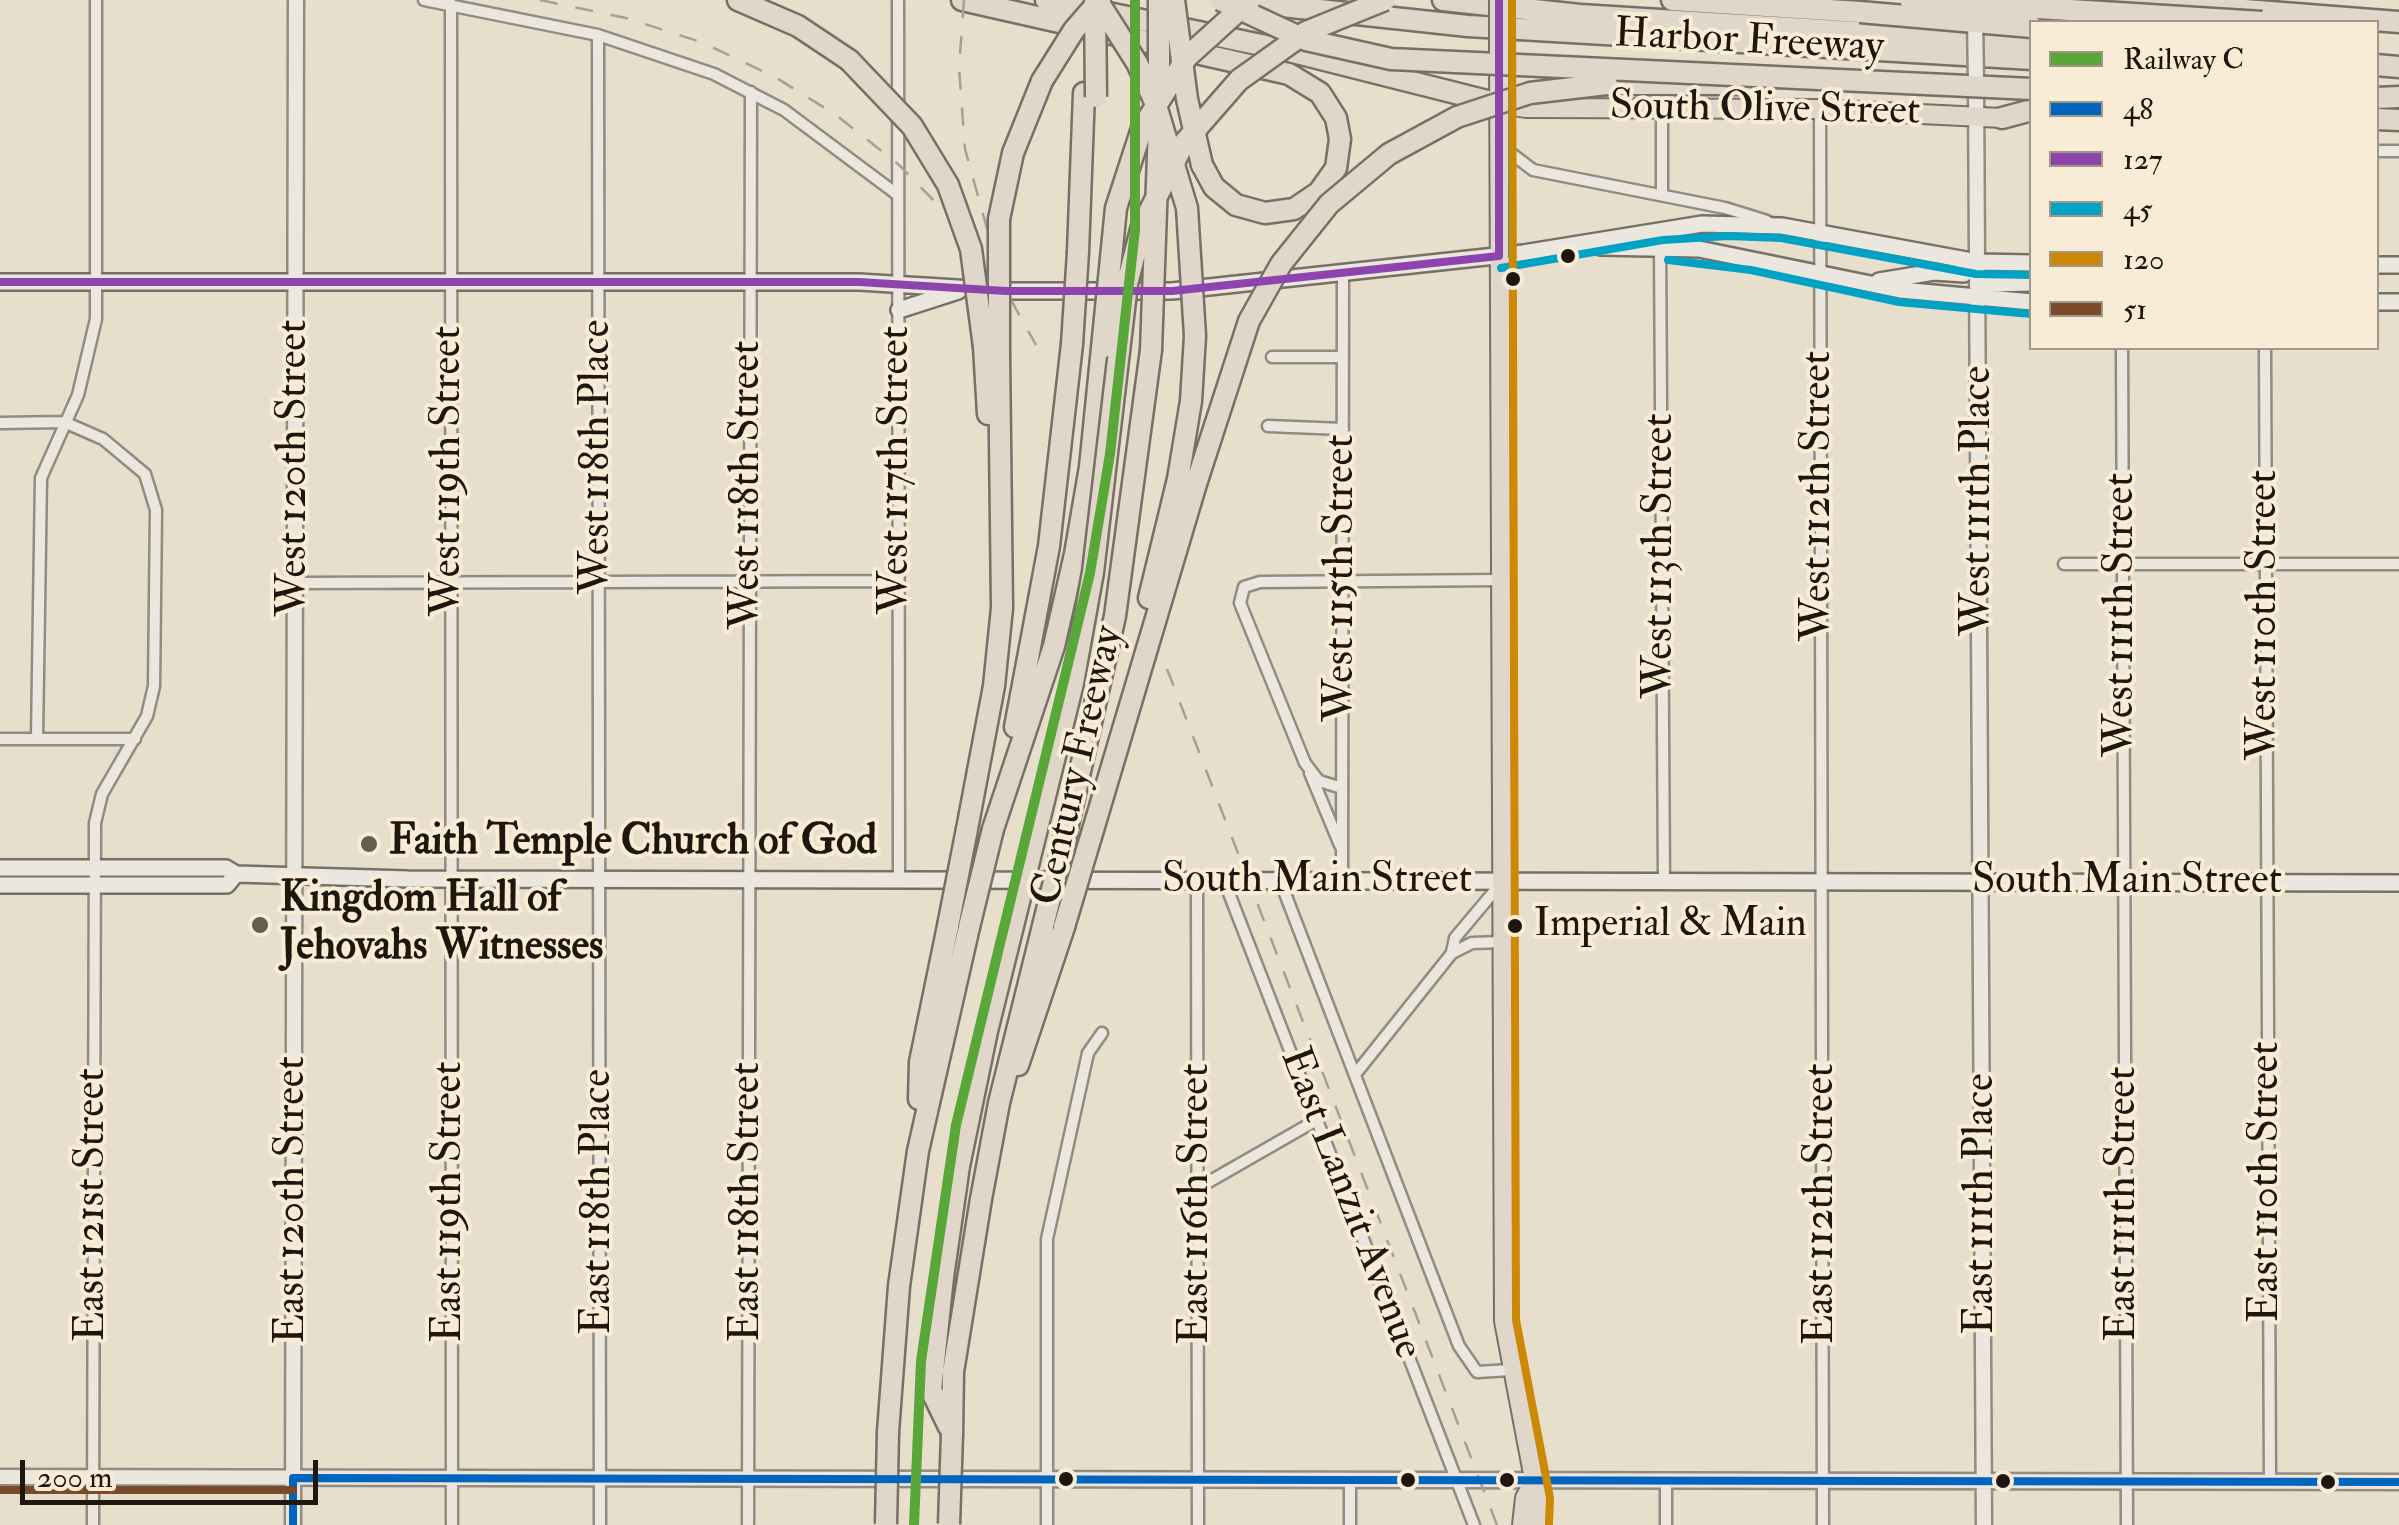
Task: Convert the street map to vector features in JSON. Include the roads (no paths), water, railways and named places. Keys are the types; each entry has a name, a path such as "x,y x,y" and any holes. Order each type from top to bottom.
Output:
{"highway":[{"path":"738,0 798,26 849,60 912,126 948,185 974,260 992,350"},
{"path":"962,0 1267,68 1314,88 1329,104 1340,133 1338,162 1328,182 1307,202 1287,211 1258,212 1236,205 1214,187 1200,158 1186,99 1174,0"},
{"path":"1046,0 1286,50 1499,104"},
{"name":"Century Freeway","path":"886,1524 888,1432 899,1286 918,1150 958,926 993,830 1041,594 1072,344 1083,129 1090,95 1084,0"},
{"path":"1090,95 1097,0"},
{"path":"958,926 967,829 982,750 993,556 992,350 998,219 1013,153 1042,81 1064,43 1097,0"},
{"path":"1097,0 1137,63 1156,102 1187,208 1194,347 1187,482"},
{"name":"Century Freeway","path":"948,1524 953,1372 999,1103 1054,926 1066,829 1115,616 1151,350 1158,217 1158,0"},
{"path":"1220,0 1286,33 1370,56 1812,82 2029,88"},
{"name":"Harbor Freeway","path":"1228,0 1458,25 2029,60"},
{"path":"993,830 1054,646 1075,554 1090,467 1112,235 1135,145 1150,112 1187,58 1250,0"},
{"path":"952,1434 931,1390 959,1166 987,1032 1073,683 1094,572 1127,284 1142,226 1177,154 1239,80 1306,32 1385,0"},
{"path":"1443,0 2029,43"},
{"path":"1672,0 1860,12"},
{"path":"1736,0 2029,27"},
{"path":"1910,0 2230,20"},
{"path":"2116,0 2373,20"},
{"path":"1054,926 1093,830 1135,689 1143,624 1187,482 1240,342 1269,282 1322,212 1389,154 1466,113 1552,89 1812,82"},
{"path":"2002,118 2029,111"}],"main road":[{"path":"1498,4 1504,1321 1510,1370 1534,1483 1536,1525"},
{"name":"South Olive Street","path":"1499,104 1526,108 1820,110 2002,118"},
{"path":"0,282 899,283 967,288 1172,291 1499,256 1702,224 1782,226 1977,262 2029,263"},
{"path":"1566,247 1699,249 1855,282 1978,300 2029,302"},
{"path":"1855,282 1934,272 1964,274 1977,262"},
{"path":"1978,300 1988,284 2029,283"},
{"path":"898,310 967,288"},
{"name":"South Main Street","path":"0,868 226,868 236,874 450,879 2399,883"},
{"name":"South Main Street","path":"0,884 228,885 236,874"},
{"path":"1522,1525 1525,1498 1534,1483"}],"street":[{"path":"38,738 41,478 88,363 97,282 96,0"},
{"name":"West 120th Street","path":"296,0 296,876"},
{"path":"424,0 649,49 751,92 816,132 898,195"},
{"name":"West 117th Street","path":"898,0 899,879"},
{"name":"West 111th Place","path":"1975,0 1982,883"},
{"name":"West 119th Street","path":"450,4 450,879"},
{"name":"West 118th Place","path":"598,35 600,879"},
{"name":"West 118th Street","path":"750,879 751,92"},
{"path":"1662,108 1662,196"},
{"name":"West 112th Street","path":"1820,110 1822,883"},
{"name":"South Olive Street","path":"2002,118 2029,120"},
{"path":"1499,144 1528,168 1782,226"},
{"name":"West 113th Street","path":"1660,228 1664,883"},
{"name":"West 115th Street","path":"1342,883 1343,272"},
{"name":"West 111th Street","path":"2122,350 2125,883"},
{"name":"West 110th Street","path":"2265,350 2267,883"},
{"path":"1272,357 1343,357"},
{"path":"0,423 64,422"},
{"name":"East 121st Street","path":"64,422 103,439 129,458 145,474 156,510 154,686 148,716 102,794 95,823 94,1525"},
{"path":"1268,426 1343,429"},
{"path":"2064,564 2399,564"},
{"path":"1342,850 1240,603 1244,586 1260,582 1500,580"},
{"path":"295,584 898,581"},
{"path":"0,738 134,739"},
{"path":"1305,763 1320,781 1342,788"},
{"name":"East 120th Street","path":"293,1525 296,876"},
{"name":"East 119th Street","path":"450,879 452,1525"},
{"name":"East 118th Place","path":"600,879 600,1525"},
{"name":"East 118th Street","path":"748,1525 750,879"},
{"name":"East 116th Street","path":"1197,882 1198,1525"},
{"path":"1452,953 1455,938 1502,882"},
{"name":"East Lanzit Avenue","path":"1225,883 1474,1525"},
{"name":"East Lanzit Avenue","path":"1282,883 1468,1362 1477,1372 1510,1370"},
{"name":"East 112th Street","path":"1822,883 1823,1525"},
{"name":"East 111th Place","path":"1982,883 1984,1525"},
{"name":"East 111th Street","path":"2125,883 2126,1525"},
{"name":"East 110th Street","path":"2267,883 2270,1482"},
{"path":"1358,1072 1452,953 1472,943 1503,942"},
{"path":"1047,1525 1047,1238 1088,1053 1102,1033"},
{"path":"1198,1188 1315,1122"},
{"path":"0,1477 2399,1482"},
{"path":"1350,1482 1350,1525"},
{"path":"1666,1482 1666,1525"}],"railway":[{"path":"540,0 626,18 701,42 775,77 836,115 898,164 950,217 1006,291 1036,345"},
{"path":"964,0 959,68 965,149 991,243 1006,275"},
{"path":"1167,669 1497,1525"}],"rail line":[{"name":"C","path":"914,1525 921,1361 956,1125 1090,573 1110,454 1135,230 1135,0"}],"place":[{"name":"Faith Temple Church of God","path":"369,844"},
{"name":"Kingdom Hall of Jehovahs Witnesses","path":"260,925"},
{"name":"Imperial & Main","path":"1515,926"}]}
